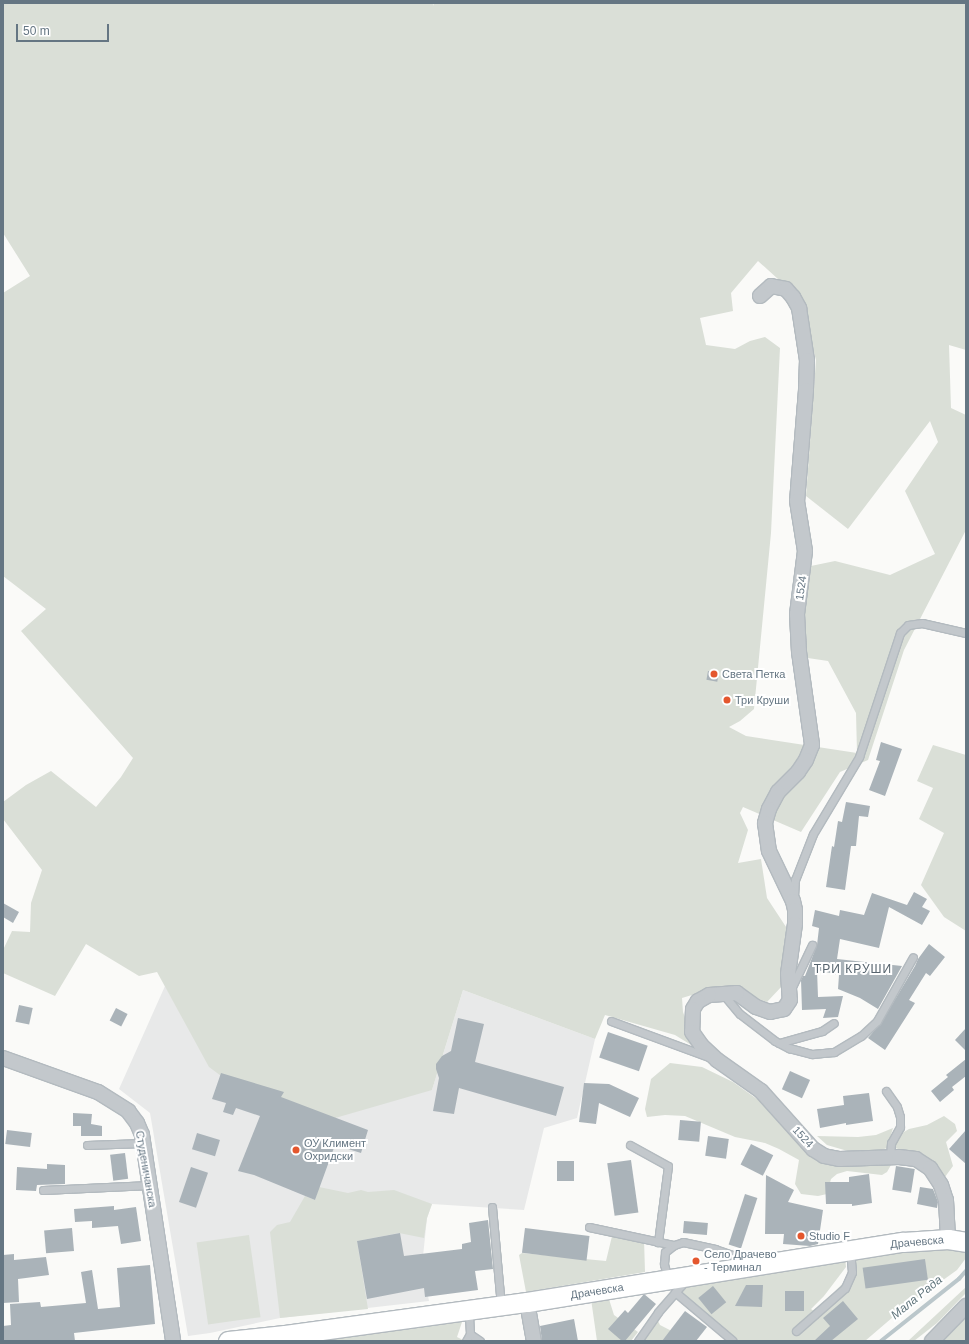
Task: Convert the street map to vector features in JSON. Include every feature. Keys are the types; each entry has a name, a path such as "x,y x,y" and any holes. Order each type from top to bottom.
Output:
{"main road":[{"name":"Драчевска","path":"228,1341 285,1335 501,1305 671,1286 688,1277 759,1264 903,1242 957,1241"}],"street":[{"name":"1524","path":"760,296 772,286 786,289 793,297 799,308 806,360 806,390 797,501 805,551 797,614 799,652 812,745 806,760 798,772 778,792 769,809 764,823 769,851 793,901 795,924 788,974 790,1000 784,1009 770,1012 756,1007 737,993 709,995 698,1001 693,1009 692,1032 701,1045 717,1060 761,1091 813,1149 824,1156 840,1159 890,1157 916,1159 930,1168 941,1185 957,1241"},
{"name":"Студеничанска","path":"3,1058 98,1092 128,1111 137,1123 143,1143 150,1185 173,1341"},
{"path":"527,1302 534,1341"},
{"path":"932,1341 966,1306"}],"lane":[{"name":"1524","path":"793,901 795,880 812,834 859,757 900,633 908,625 922,623 966,633"},
{"path":"789,992 797,980 812,944"},
{"path":"723,993 740,1014 779,1043 789,1048 812,1054 834,1052 861,1036 877,1021 913,957"},
{"path":"611,1022 717,1060"},
{"path":"779,1043 822,1031 834,1023"},
{"path":"886,1092 897,1107 900,1117 900,1127 891,1143 890,1157"},
{"path":"87,1145 143,1143"},
{"path":"630,1145 668,1166 658,1242"},
{"path":"43,1190 150,1185"},
{"path":"492,1207 501,1305"},
{"path":"589,1227 674,1245"},
{"path":"732,1340 671,1286 664,1264 665,1252 674,1245 683,1242 715,1249 759,1264"},
{"path":"796,1331 845,1288 852,1272 850,1250"},
{"path":"638,1341 658,1312 671,1286"},
{"path":"466,1341 470,1334 469,1309"},
{"path":"470,1334 480,1341"}],"shaded area":[{"path":"3,3 432,3 434,6 433,3 966,3 966,350 949,345 951,408 966,415 966,530 904,650 868,760 840,772 801,832 743,807 740,813 748,830 738,863 761,859 767,898 790,933 783,985 767,1002 728,988 705,991 682,998 683,1012 696,1048 675,1035 605,1015 595,1039 463,990 432,1090 311,1125 259,1104 209,1067 157,972 139,976 86,944 55,996 3,973 3,950 12,931 30,932 31,903 42,870 3,819 3,802 26,785 51,771 96,807 121,777 133,758 21,631 46,609 3,576 3,293 30,276 3,233","holes":["758,261 800,299 816,360 806,496 848,529 930,421 938,442 905,491 935,554 890,575 835,561 806,567 801,657 828,661 856,713 857,753 746,736 729,727 740,721 754,709 771,533 780,348 765,337 750,341 735,349 706,345 700,318 733,311 731,293"]},
{"path":"933,745 966,755 966,931 944,917 921,885 944,833 919,819 933,788 917,781"},
{"name":"ОУ Климент Охридски","path":"165,986 210,1067 432,1090 463,990 595,1039 577,1118 544,1128 524,1210 432,1204 427,1218 422,1266 429,1301 280,1318 210,1333 188,1336 150,1113 119,1089"},
{"path":"670,1063 702,1067 733,1082 771,1109 811,1151 888,1163 891,1165 887,1172 882,1175 847,1171 837,1174 831,1179 827,1194 818,1196 801,1194 795,1184 799,1160 779,1149 765,1143 735,1137 685,1116 665,1115 647,1117 645,1109 651,1079"},
{"path":"944,1116 955,1124 957,1131 946,1142 953,1166 945,1177 920,1156 892,1147 897,1136 909,1129 927,1125"},
{"path":"893,1128 887,1148 873,1153 851,1152 827,1145 817,1136 858,1137 876,1135"},
{"path":"319,1187 348,1193 361,1190 368,1192 394,1190 432,1204 427,1218 424,1238 399,1233 357,1241 368,1309 280,1318 270,1232 277,1225 290,1222 305,1196 315,1200"},
{"path":"613,1232 644,1239 645,1272 526,1292 519,1255 522,1253 606,1261"},
{"path":"249,1235 261,1317 208,1325 197,1242"},
{"path":"931,1248 966,1249 966,1258 957,1270 900,1311 865,1341 736,1341 701,1314 681,1294 684,1289 695,1282 845,1256 846,1267 824,1296 811,1309 815,1312 846,1280 851,1267 851,1255"},
{"path":"966,1287 966,1293 937,1323 914,1341 908,1341"},
{"path":"608,1296 614,1315 638,1332 631,1341 597,1341 591,1299"},
{"path":"966,1314 966,1341 943,1341 960,1321"},
{"path":"464,1316 457,1337 465,1341 325,1341 325,1336"},
{"path":"658,1321 660,1325 691,1341 644,1341"}],"building":[{"name":"Света Петка","path":"708,671 719,673 717,682 706,680"},
{"path":"881,742 902,749 885,796 869,790 880,761 876,760"},
{"path":"846,802 870,806 868,817 859,816 856,846 851,846 845,890 826,887 832,846 834,847 838,821 842,822"},
{"path":"914,892 927,899 922,907 930,911 922,925 889,907 879,948 840,939 837,959 902,966 878,1009 860,998 838,989 839,975 817,970 818,997 843,996 838,1017 823,1018 826,1009 802,1010 801,980 803,976 805,976 817,945 819,928 812,926 815,910 839,916 840,910 864,915 872,893 907,905"},
{"path":"3,903 19,912 13,923 3,917"},
{"path":"929,944 945,957 930,976 926,973 909,1000 915,1003 885,1050 868,1038 881,1023 918,959"},
{"path":"19,1005 33,1008 29,1025 15,1022"},
{"path":"116,1008 128,1014 121,1026 110,1020"},
{"path":"458,1018 484,1024 475,1062 564,1087 556,1116 459,1088 454,1114 433,1111 439,1078 436,1064 442,1056 451,1051"},
{"path":"966,1028 966,1051 955,1040"},
{"path":"608,1032 648,1046 639,1071 599,1058"},
{"path":"966,1059 966,1076 952,1087 954,1090 940,1102 931,1091 948,1077 946,1075"},
{"path":"790,1071 810,1080 802,1098 782,1089"},
{"path":"221,1073 284,1092 281,1097 368,1130 361,1153 335,1145 315,1200 254,1175 238,1171 260,1116 236,1108 233,1115 223,1112 226,1103 212,1099"},
{"path":"584,1083 609,1084 639,1098 630,1117 599,1103 596,1124 579,1122"},
{"path":"869,1093 873,1121 846,1125 846,1123 820,1128 817,1109 844,1105 843,1096"},
{"path":"73,1113 92,1114 91,1124 102,1126 102,1136 81,1136 81,1126 73,1126"},
{"path":"680,1120 701,1122 699,1142 678,1140"},
{"path":"7,1130 32,1133 30,1147 5,1144"},
{"path":"966,1130 966,1164 949,1149"},
{"path":"197,1133 220,1140 215,1156 192,1149"},
{"path":"708,1136 729,1139 726,1159 705,1156"},
{"path":"751,1144 773,1155 763,1176 741,1164"},
{"path":"125,1153 128,1179 113,1181 110,1155"},
{"path":"631,1160 638,1212 615,1216 607,1163"},
{"path":"557,1161 574,1161 574,1181 557,1181"},
{"path":"47,1164 65,1165 65,1184 37,1185 36,1191 16,1190 17,1167 47,1169"},
{"path":"896,1166 915,1169 911,1193 892,1190"},
{"path":"191,1167 208,1173 196,1208 179,1202"},
{"path":"869,1174 872,1203 852,1206 852,1204 826,1204 825,1182 849,1182 849,1177"},
{"path":"766,1175 794,1190 788,1202 823,1210 818,1244 810,1246 783,1244 784,1234 765,1234"},
{"path":"920,1187 933,1189 938,1202 937,1208 917,1204"},
{"path":"745,1194 757,1198 741,1248 729,1244"},
{"path":"114,1206 114,1210 136,1207 141,1241 121,1244 118,1226 92,1228 92,1221 75,1222 74,1209"},
{"path":"488,1220 493,1269 475,1271 478,1290 425,1297 424,1288 367,1299 357,1241 400,1233 404,1256 462,1249 462,1244 471,1242 469,1223"},
{"path":"684,1221 708,1223 707,1235 683,1233"},
{"path":"72,1228 74,1251 46,1253 44,1230"},
{"path":"525,1228 590,1236 586,1261 522,1253"},
{"path":"14,1254 14,1260 46,1257 49,1275 18,1279 19,1302 3,1303 3,1255"},
{"path":"925,1259 928,1280 866,1289 863,1268"},
{"path":"150,1265 155,1324 74,1333 75,1341 3,1341 3,1326 11,1325 10,1304 40,1302 41,1307 86,1303 81,1272 92,1270 98,1309 120,1307 117,1268"},
{"path":"746,1285 763,1285 762,1307 735,1306"},
{"path":"713,1286 726,1302 711,1314 698,1298"},
{"path":"785,1291 804,1291 804,1311 785,1311"},
{"path":"644,1294 656,1304 625,1341 622,1341 608,1329 625,1310 628,1313"},
{"path":"843,1301 858,1319 831,1341 814,1341 830,1326 823,1318"},
{"path":"685,1311 707,1327 696,1341 662,1341"},
{"path":"574,1319 578,1341 542,1341 540,1326"}],"waterway":[{"name":"Мала Рада","path":"881,1341 959,1279 966,1271"}],"place":[{"name":"Света Петка","path":"714,674"},
{"name":"Три Круши","path":"727,700"},
{"name":"ОУ Климент Охридски","path":"296,1150"},
{"name":"Studio F","path":"801,1236"},
{"name":"Село Драчево - Терминал","path":"696,1261"}],"district":[{"name":"ТРИ КРУШИ","path":"853,970"}]}
